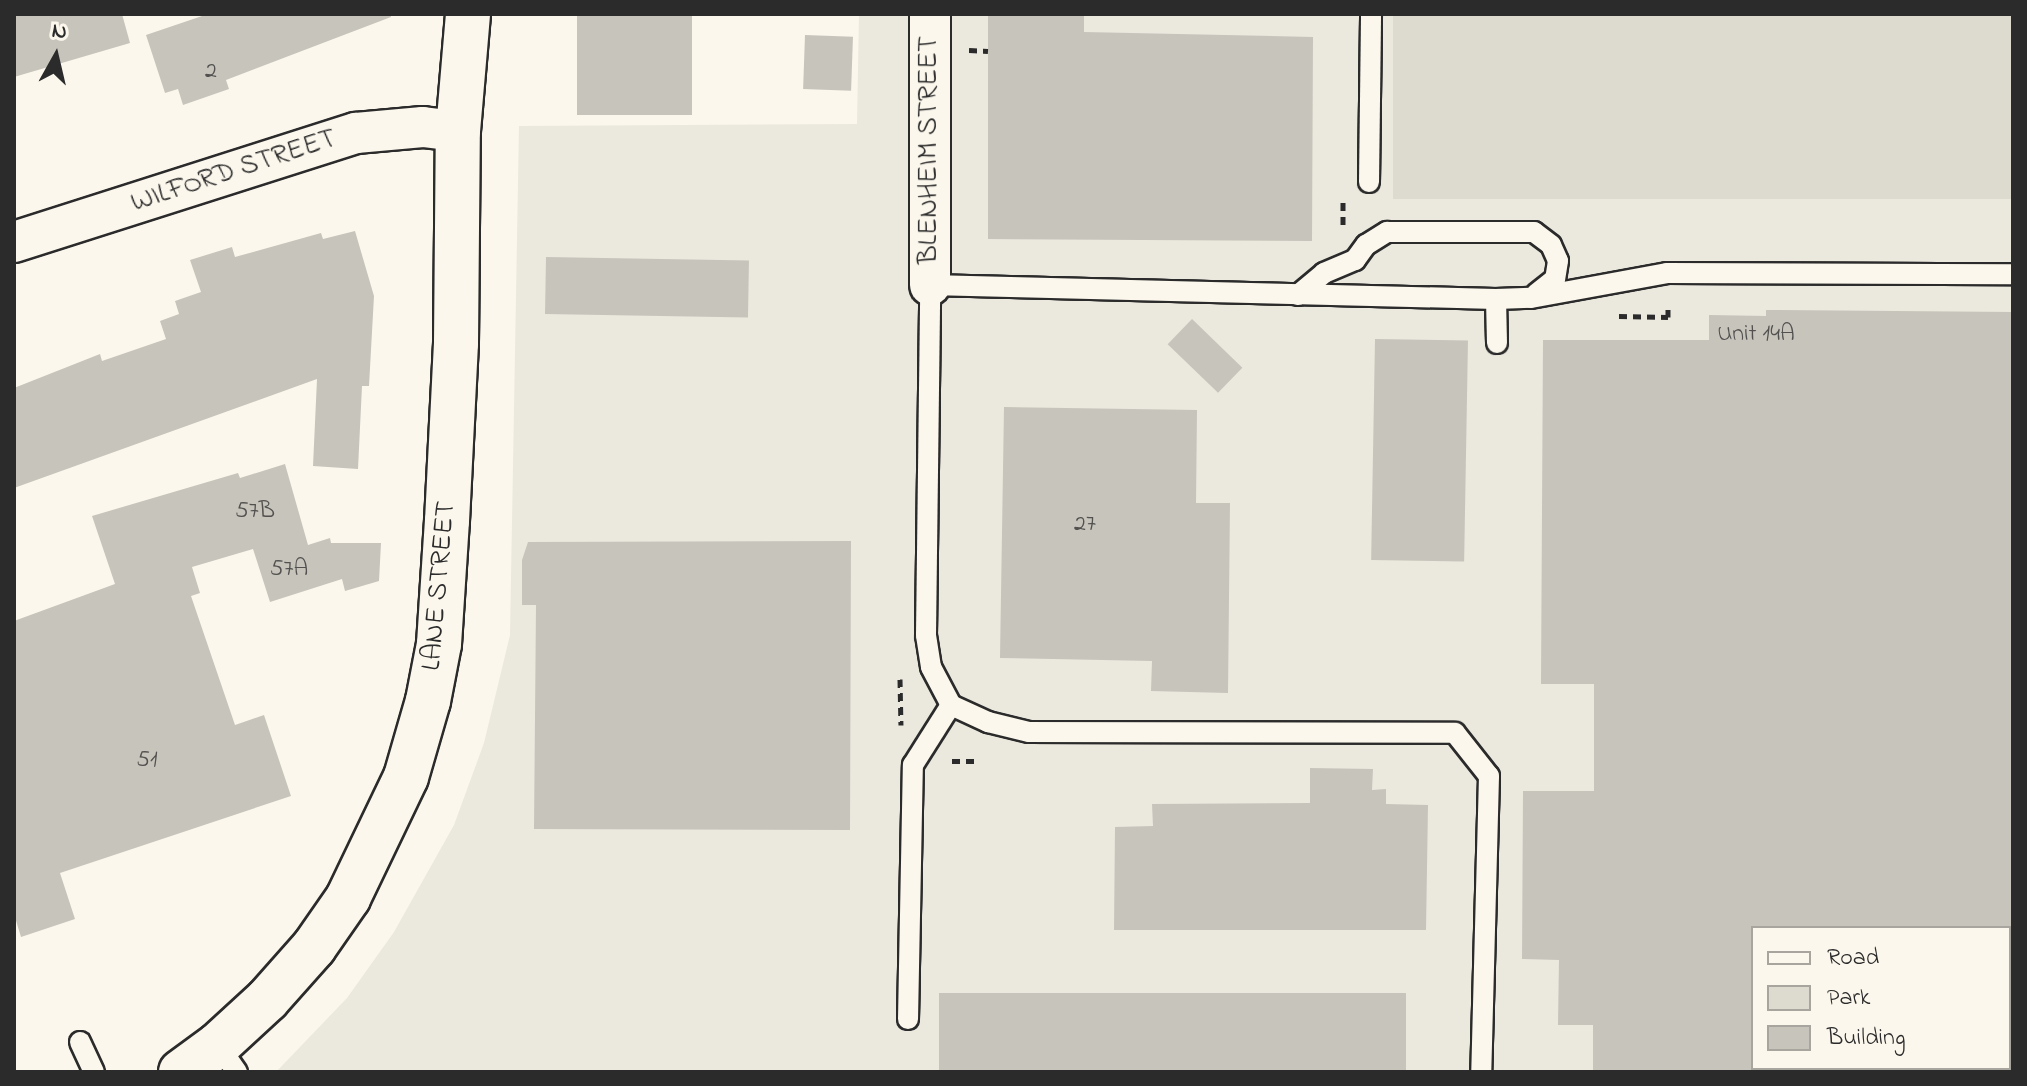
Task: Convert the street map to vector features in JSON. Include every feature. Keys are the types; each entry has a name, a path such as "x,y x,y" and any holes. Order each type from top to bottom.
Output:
{"street":[{"name":"LANE STREET","path":"181,1072 227,1059 276,989 314,947 348,898 406,777 428,701 439,644 448,506 456,343 458,131 468,14"},
{"name":"BLENHEIM STREET","path":"930,14 930,285"},
{"name":"WILFORD STREET","path":"14,242 356,133 423,127 458,131"}],"lane":[{"path":"1369,182 1371,14"},
{"path":"1298,295 1324,273 1355,260 1366,245 1387,232 1534,232 1551,245 1558,261 1555,279 1531,298"},
{"path":"1481,1072 1489,776 1455,733 1029,732 988,722 951,705 931,667 926,635 930,285 1496,299 1531,298 1667,273 2013,274"},
{"path":"1496,299 1497,343"},
{"path":"908,1019 913,765 951,705"},
{"path":"80,1042 94,1072"}],"path":[{"path":"962,50 988,51"}],"shaded area":[{"path":"859,14 2013,14 2013,1072 276,1072 347,998 394,932 454,825 484,743 510,635 519,126 857,124"}],"green space":[{"path":"1393,14 2013,14 2013,199 1393,199"}],"building":[{"path":"14,14 122,14 130,43 14,77"},
{"path":"208,14 390,14 391,17 226,80 229,89 183,105 178,89 165,93 146,35"},
{"path":"577,14 692,14 692,115 577,115"},
{"path":"988,14 1084,14 1084,32 1313,37 1312,241 988,239"},
{"path":"805,35 853,37 851,91 803,89"},
{"path":"355,231 374,296 369,386 362,386 358,469 313,466 317,379 14,488 14,388 100,354 102,361 166,339 160,321 179,314 175,301 201,292 190,260 232,247 235,257 321,233 323,239"},
{"path":"546,257 749,261 748,318 545,314"},
{"path":"1766,310 2013,312 2013,928 1751,926 1753,1072 1593,1072 1593,1025 1558,1025 1559,960 1522,959 1523,791 1594,791 1594,684 1541,684 1543,340 1709,340 1709,315 1766,316"},
{"path":"1192,319 1242,368 1218,393 1168,344"},
{"path":"1375,339 1468,341 1464,562 1371,560"},
{"path":"1004,407 1197,410 1196,503 1230,503 1228,693 1151,691 1152,661 1000,658"},
{"path":"285,464 308,545 330,538 331,543 381,543 379,581 345,591 342,579 270,602 253,549 192,567 200,593 191,596 235,725 264,715 291,796 60,873 75,919 21,937 14,914 14,621 115,584 92,516 238,473 240,478"},
{"path":"851,541 850,830 534,829 536,605 522,605 522,560 528,542"},
{"path":"1310,768 1373,769 1372,790 1386,789 1386,804 1428,805 1426,930 1114,930 1115,827 1153,826 1152,804 1310,803"},
{"path":"939,993 1406,993 1406,1072 939,1072"}]}
